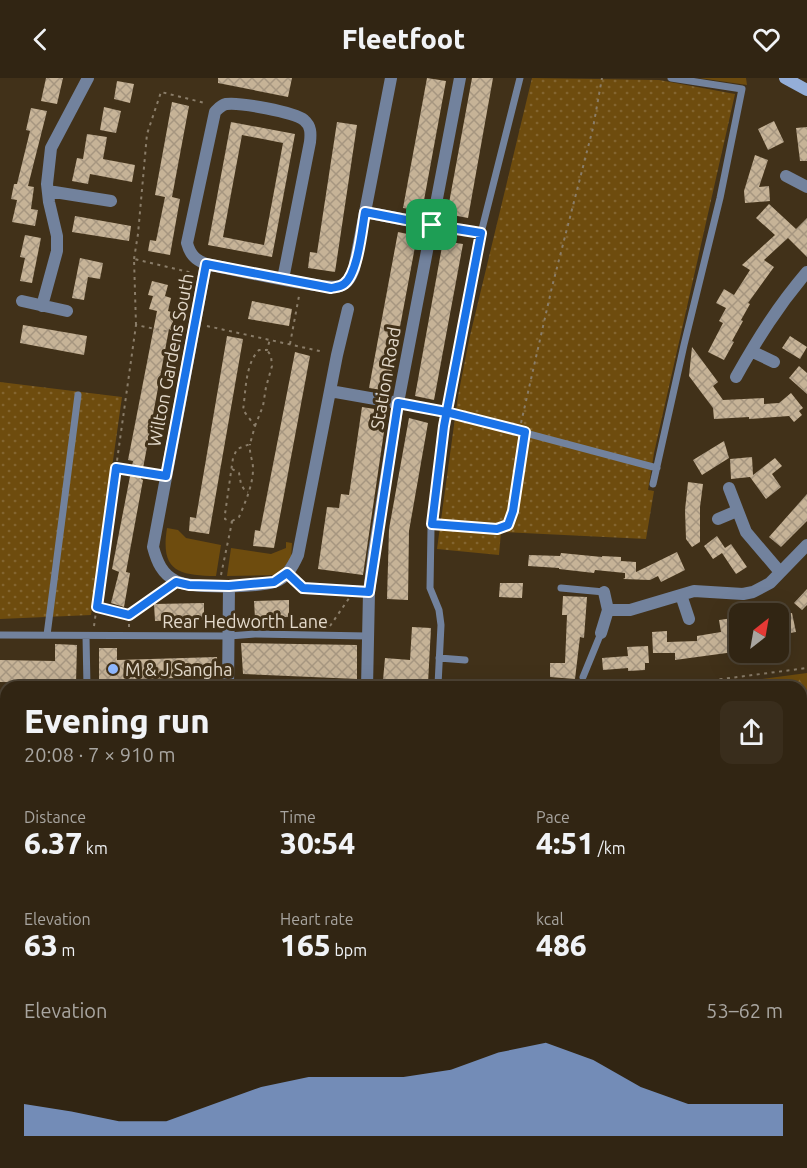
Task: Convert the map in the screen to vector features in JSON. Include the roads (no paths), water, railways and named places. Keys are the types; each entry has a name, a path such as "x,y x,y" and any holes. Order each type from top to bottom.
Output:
{"street":[{"path":"42,306 57,250 57,236 48,202 51,148 88,78"},
{"path":"283,279 310,141 311,133 308,125 295,115 236,104 220,106 212,119 187,243 193,257 205,270 283,279 331,288 345,284 354,269 391,78"},
{"name":"Station Road","path":"367,681 369,592 398,403 460,78"},
{"path":"785,78 807,90"},
{"path":"786,176 807,187"},
{"path":"48,191 111,201"},
{"path":"365,212 432,225"},
{"name":"Wilton Gardens South","path":"205,270 153,547 156,561 164,573 176,582 189,585 224,586"},
{"path":"736,377 762,330 807,272"},
{"path":"22,301 67,311"},
{"path":"228,681 229,636 224,586 274,582 287,573 298,555 337,354 348,309"},
{"path":"751,351 774,362"},
{"path":"330,391 398,403"},
{"path":"729,488 746,532 780,572"},
{"path":"718,519 737,511"},
{"path":"608,610 630,610 704,590 743,594 753,592 770,583 807,545"},
{"path":"601,633 608,610 604,592"},
{"path":"681,595 689,619"}],"lane":[{"path":"437,681 441,625 430,588 432,524 446,412 481,233 520,78"},
{"path":"653,484 720,198 742,88 671,78"},
{"path":"432,225 481,233"},
{"path":"47,635 78,395"},
{"path":"398,403 446,412 657,468"},
{"path":"561,588 604,592"},
{"path":"583,677 601,633"},
{"name":"Rear Hedworth Lane","path":"0,635 368,636"},
{"path":"87,681 90,636"},
{"path":"439,658 465,660"}],"place":[{"name":"M & J Sangha","path":"113,669"}]}
